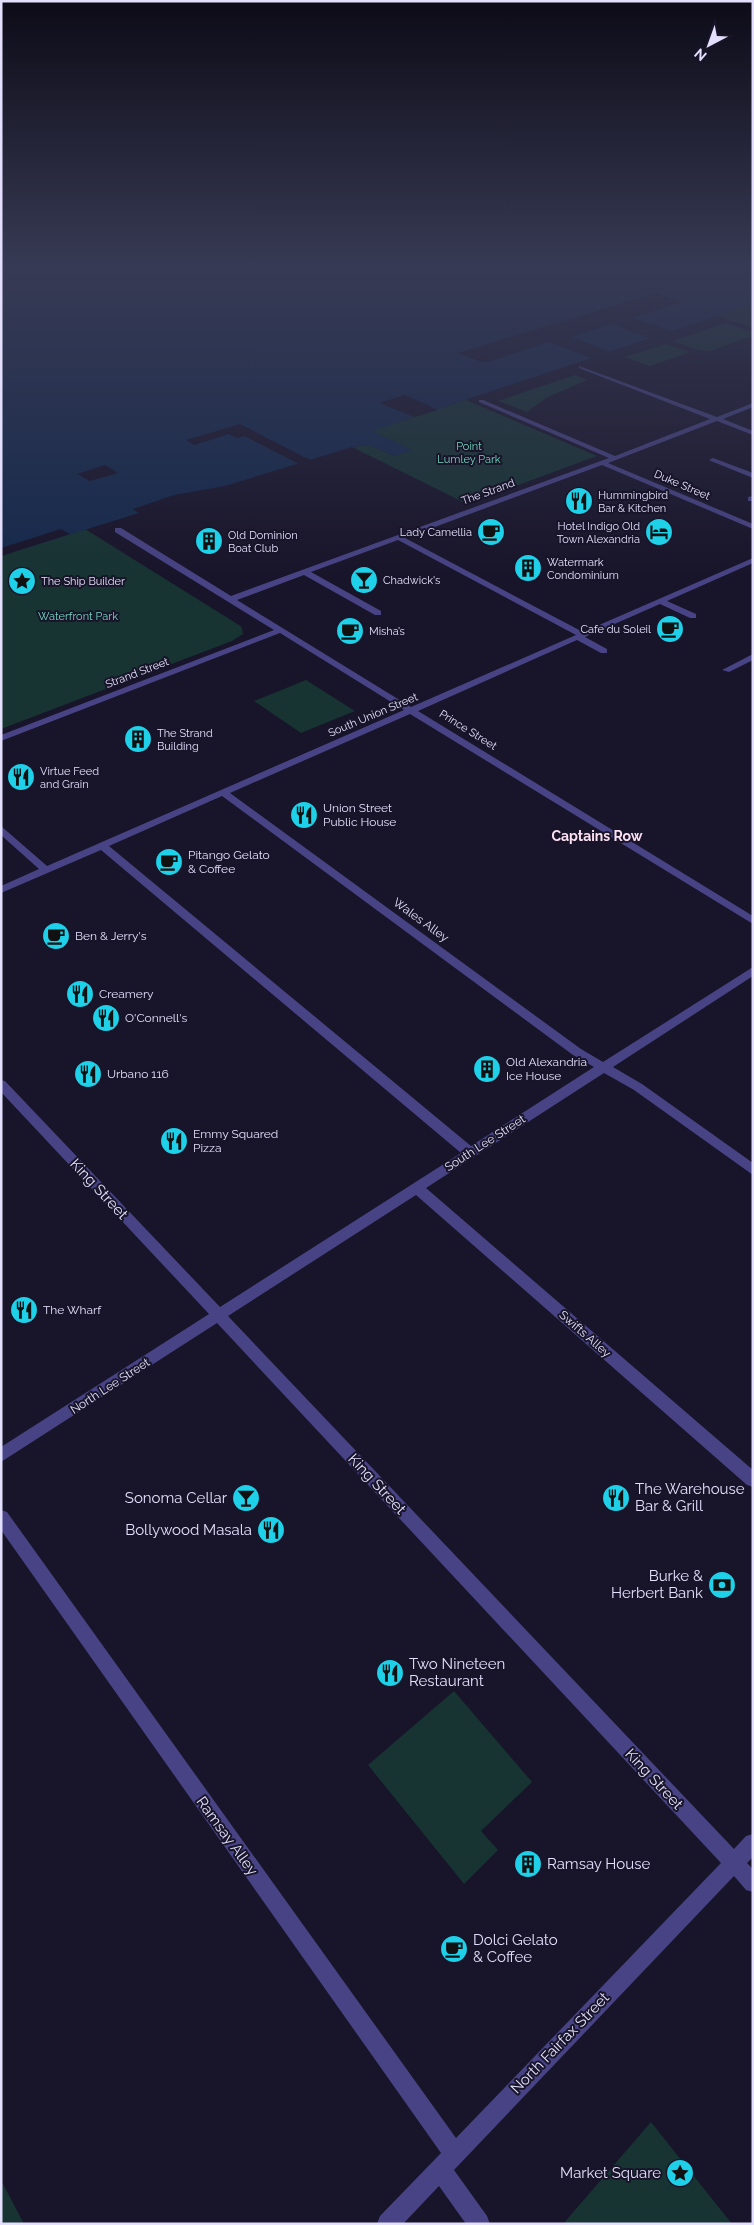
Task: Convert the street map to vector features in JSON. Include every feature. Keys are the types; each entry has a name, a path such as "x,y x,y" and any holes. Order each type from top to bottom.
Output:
{"street":[{"path":"591,371 753,433"},
{"path":"481,400 615,458"},
{"name":"The Strand","path":"230,599 602,463 753,405"},
{"path":"713,460 753,476"},
{"name":"Duke Street","path":"602,463 753,527"},
{"name":"Prince Street","path":"118,530 753,921"},
{"path":"398,537 581,636 604,651"},
{"name":"South Union Street","path":"1,890 753,560"},
{"path":"304,572 378,613"},
{"path":"661,601 693,616"},
{"name":"Strand Street","path":"1,738 281,630"},
{"path":"726,670 753,657"},
{"name":"Wales Alley","path":"224,792 577,1052 638,1087 753,1170"},
{"path":"1,829 46,870"},
{"path":"103,846 470,1153"},
{"name":"South Lee Street","path":"218,1316 753,971"},
{"name":"King Street","path":"1,1084 753,1883"},
{"name":"Swifts Alley","path":"417,1188 753,1480"},
{"name":"North Lee Street","path":"1,1455 218,1316"},
{"name":"Ramsay Alley","path":"1,1517 447,2162 479,2224"},
{"name":"North Fairfax Street","path":"388,2224 753,1842"}],"green space":[{"path":"575,375 587,380 546,398 527,412 498,401"},
{"name":"Point Lumley Park","path":"466,400 597,456 467,504 352,447 370,445 394,456 411,450 371,431"},
{"name":"Waterfront Park","path":"85,529 239,625 242,628 243,634 232,641 1,729 1,556"},
{"path":"306,680 355,711 301,733 254,701"},
{"path":"454,1691 532,1782 481,1831 498,1850 464,1884 368,1765"},
{"path":"651,2122 732,2224 563,2224"},
{"path":"1,2180 24,2224 1,2224"}],"water":[{"path":"1,371 552,371 372,431 412,450 394,456 370,445 352,447 225,486 174,495 133,509 139,513 1,556"}],"pier":[{"path":"405,395 437,410 415,417 379,403"},
{"path":"240,424 313,461 301,465 244,436 237,438 229,434 194,445 186,440"},
{"path":"105,465 118,473 90,481 77,474"},
{"path":"61,529 70,534 1,556 1,548"}],"place":[{"name":"Hummingbird Bar & Kitchen","path":"579,501"},
{"name":"Lady Camellia","path":"491,532"},
{"name":"Hotel Indigo Old Town Alexandria","path":"659,532"},
{"name":"Old Dominion Boat Club","path":"209,541"},
{"name":"Watermark Condominium","path":"528,568"},
{"name":"Chadwick's","path":"364,580"},
{"name":"The Ship Builder","path":"22,581"},
{"name":"Cafe du Soleil","path":"670,629"},
{"name":"Misha’s","path":"350,631"},
{"name":"The Strand Building","path":"138,739"},
{"name":"Virtue Feed and Grain","path":"21,777"},
{"name":"Union Street Public House","path":"304,815"},
{"name":"Pitango Gelato & Coffee","path":"169,862"},
{"name":"Ben & Jerry's","path":"56,936"},
{"name":"Creamery","path":"80,994"},
{"name":"O'Connell's","path":"106,1018"},
{"name":"Old Alexandria Ice House","path":"487,1069"},
{"name":"Urbano 116","path":"88,1074"},
{"name":"Emmy Squared Pizza","path":"174,1141"},
{"name":"The Wharf","path":"24,1310"},
{"name":"Sonoma Cellar","path":"246,1498"},
{"name":"The Warehouse Bar & Grill","path":"616,1498"},
{"name":"Bollywood Masala","path":"271,1530"},
{"name":"Burke & Herbert Bank","path":"722,1585"},
{"name":"Two Nineteen Restaurant","path":"390,1673"},
{"name":"Ramsay House","path":"528,1864"},
{"name":"Dolci Gelato & Coffee","path":"454,1949"},
{"name":"Market Square","path":"680,2173"}],"district":[{"name":"Captains Row","path":"597,836"}]}
